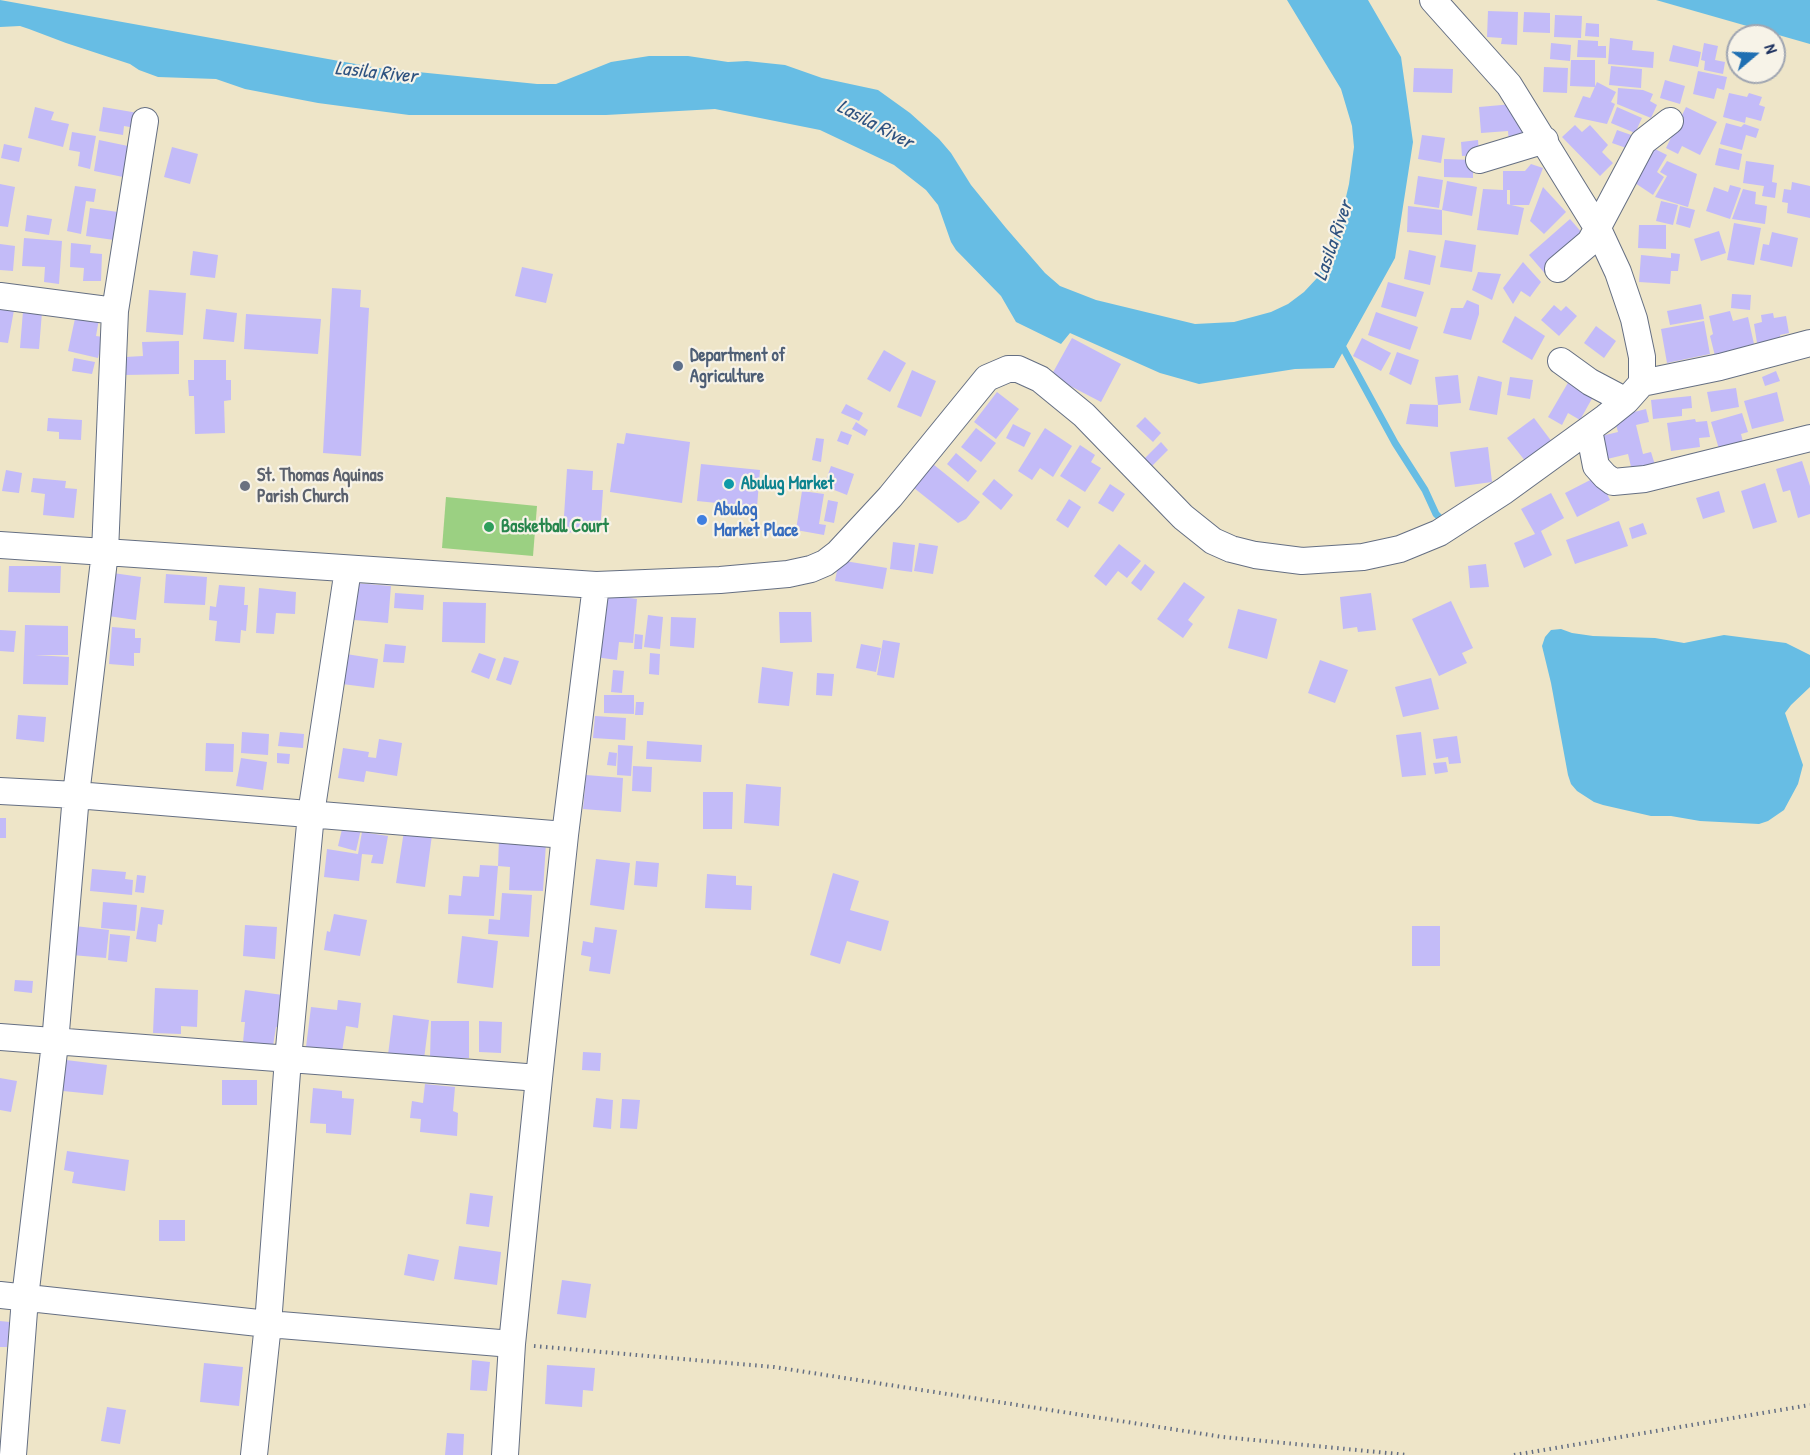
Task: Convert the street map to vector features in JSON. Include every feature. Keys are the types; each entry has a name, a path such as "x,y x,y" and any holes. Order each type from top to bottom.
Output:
{"street":[{"path":"1433,0 1509,85 1598,229 1618,272 1634,319 1642,357 1634,392"},
{"path":"1558,269 1590,242 1643,142 1670,121"},
{"path":"14,1455 25,1298 55,1042 76,795 105,552 115,311 145,122"},
{"path":"1479,160 1545,140"},
{"path":"0,296 115,311"},
{"path":"0,545 596,585 720,580 789,574 825,563 838,553 890,497 987,378 1008,369 1018,369 1040,379 1084,415 1183,517 1213,541 1231,549 1255,555 1302,561 1363,557 1400,549 1439,532 1504,491 1589,430 1634,392 1720,366 1810,343"},
{"path":"1561,361 1590,382 1634,392"},
{"path":"1589,430 1596,466 1613,482 1655,477 1810,438"},
{"path":"254,1455 268,1324 288,1059 311,814 348,569"},
{"path":"505,1455 512,1344 539,1078 565,835 596,585"},
{"path":"0,792 76,795 565,835"},
{"path":"0,1037 539,1078"},
{"path":"0,1295 268,1324 512,1344"}],"path":[{"path":"512,1344 774,1367 1223,1437 1408,1455"},
{"path":"1514,1455 1810,1405"}],"green space":[{"name":"Basketball Court","path":"446,497 537,506 533,556 442,548"}],"water":[{"name":"Lasila River","path":"0,0 378,68 556,84 611,62 649,56 688,56 728,62 747,61 785,65 822,78 878,90 910,113 939,139 951,153 971,185 1006,228 1045,273 1060,286 1096,300 1195,324 1234,322 1271,312 1288,304 1318,277 1340,223 1354,147 1352,126 1341,89 1287,0 1368,0 1401,57 1413,142 1395,258 1334,368 1295,369 1199,384 1160,373 1070,333 1061,344 1016,322 1001,296 956,250 938,205 926,190 894,165 820,130 715,109 606,115 409,115 318,103 245,89 216,79 158,77 130,64 20,26 0,27"},
{"path":"1656,0 1810,0 1810,44 1786,37 1786,24 1740,24"},
{"path":"1561,629 1593,636 1655,638 1684,643 1724,635 1786,643 1810,655 1810,687 1785,713 1803,765 1798,784 1784,810 1759,824 1700,821 1671,816 1651,816 1603,805 1577,791 1568,775 1542,646 1551,630"}],"building":[{"path":"1488,11 1518,12 1517,45 1501,44 1502,38 1487,37"},
{"path":"1524,12 1550,13 1550,33 1523,32"},
{"path":"1555,15 1582,16 1581,38 1554,37"},
{"path":"1586,23 1599,24 1599,37 1585,36"},
{"path":"1610,38 1633,41 1632,50 1654,52 1653,68 1608,64"},
{"path":"1578,40 1598,41 1598,46 1606,46 1606,58 1577,57"},
{"path":"1551,43 1571,45 1570,61 1550,59"},
{"path":"1704,43 1718,46 1715,60 1725,62 1723,74 1704,70 1705,61 1701,60"},
{"path":"1673,45 1701,52 1698,67 1669,61"},
{"path":"1571,60 1595,60 1595,87 1570,86"},
{"path":"1611,66 1642,69 1641,88 1609,85"},
{"path":"1544,67 1568,68 1567,93 1543,92"},
{"path":"1414,68 1453,69 1452,93 1413,92"},
{"path":"1698,71 1726,77 1724,90 1717,88 1714,99 1693,94"},
{"path":"1665,80 1685,86 1680,104 1660,98"},
{"path":"1597,82 1616,92 1611,102 1615,104 1607,124 1574,117 1583,96 1590,98"},
{"path":"1618,88 1643,90 1653,94 1650,101 1657,105 1651,118 1617,104"},
{"path":"1729,93 1747,97 1749,93 1762,97 1759,105 1765,107 1761,121 1746,117 1745,123 1723,117"},
{"path":"1513,104 1515,121 1523,121 1524,140 1509,142 1508,131 1481,133 1479,107"},
{"path":"35,107 54,112 51,120 69,124 63,147 28,138"},
{"path":"103,107 138,113 135,128 124,126 123,135 99,131"},
{"path":"1617,107 1642,118 1635,133 1611,123"},
{"path":"1686,107 1717,122 1700,155 1682,146 1678,154 1666,148"},
{"path":"1726,123 1741,127 1744,124 1759,129 1756,138 1746,135 1742,150 1720,144"},
{"path":"1575,125 1582,132 1590,125 1608,145 1602,152 1613,163 1600,176 1562,137"},
{"path":"1617,130 1637,137 1632,150 1612,143"},
{"path":"72,132 96,136 90,169 78,166 80,152 69,150"},
{"path":"1422,135 1445,138 1441,163 1418,159"},
{"path":"99,140 128,146 123,177 94,171"},
{"path":"1478,140 1479,155 1462,156 1461,142"},
{"path":"4,144 22,148 19,162 1,158"},
{"path":"1647,145 1667,155 1657,172 1664,177 1653,195 1629,179"},
{"path":"172,147 198,154 190,184 164,177"},
{"path":"1719,148 1742,154 1739,170 1715,165"},
{"path":"1444,159 1473,160 1473,178 1444,177"},
{"path":"1667,161 1697,174 1688,207 1655,197 1667,176 1660,172"},
{"path":"1746,161 1774,165 1772,182 1777,183 1775,198 1762,196 1764,186 1743,183"},
{"path":"1531,164 1543,168 1529,205 1511,205 1524,208 1518,235 1477,230 1483,189 1503,190 1503,171 1525,171","holes":["1507,190 1510,190 1510,205 1507,204"]},
{"path":"1418,176 1443,180 1439,208 1414,204"},
{"path":"1447,181 1477,187 1472,216 1442,210"},
{"path":"1792,182 1810,186 1810,218 1787,213 1788,203 1782,202 1784,189 1791,190"},
{"path":"0,184 15,187 8,227 0,226"},
{"path":"1730,185 1741,188 1730,219 1706,211 1714,187 1728,192"},
{"path":"75,186 96,189 94,202 86,201 81,234 67,231"},
{"path":"1543,187 1566,212 1544,234 1530,221"},
{"path":"1743,189 1756,192 1755,204 1767,206 1765,224 1732,219"},
{"path":"1661,201 1678,205 1673,225 1656,221"},
{"path":"1408,206 1442,210 1442,235 1407,232"},
{"path":"1680,206 1695,210 1690,228 1676,224"},
{"path":"90,208 118,212 114,240 86,236"},
{"path":"27,215 52,219 49,235 25,231"},
{"path":"1570,219 1589,241 1548,277 1529,255"},
{"path":"1734,223 1761,228 1754,265 1727,260"},
{"path":"1639,225 1666,225 1666,249 1638,248"},
{"path":"1719,231 1726,253 1701,261 1694,239"},
{"path":"1772,232 1798,238 1792,267 1760,260 1763,244 1769,245"},
{"path":"24,238 62,241 59,284 44,282 45,267 22,266"},
{"path":"1445,240 1476,245 1472,272 1440,267"},
{"path":"71,243 91,245 90,253 102,254 101,281 83,281 84,268 70,267"},
{"path":"0,244 15,246 13,271 0,270"},
{"path":"1409,250 1436,256 1430,285 1404,279"},
{"path":"193,251 218,255 215,278 190,275"},
{"path":"1671,253 1680,254 1678,271 1671,271 1670,284 1639,282 1641,255 1671,258"},
{"path":"1523,262 1541,282 1530,297 1521,291 1513,304 1503,288"},
{"path":"522,267 553,274 546,303 515,296"},
{"path":"1478,272 1501,274 1492,300 1472,290"},
{"path":"1388,282 1424,292 1416,317 1381,307"},
{"path":"332,288 361,290 360,307 369,308 361,456 323,453"},
{"path":"149,290 186,293 183,335 146,332"},
{"path":"1732,294 1751,295 1750,310 1731,308"},
{"path":"1467,300 1479,305 1479,314 1471,340 1443,333 1451,308 1463,308"},
{"path":"1701,304 1704,319 1670,325 1667,311"},
{"path":"1554,305 1561,311 1566,306 1577,316 1559,336 1541,320"},
{"path":"0,308 14,310 8,343 0,342"},
{"path":"206,309 237,313 234,342 203,339"},
{"path":"23,311 42,312 39,349 20,348"},
{"path":"1730,311 1733,321 1748,317 1754,344 1746,346 1747,352 1716,360 1710,336 1713,334 1709,316"},
{"path":"1376,312 1418,327 1410,350 1368,335"},
{"path":"1773,313 1774,318 1786,316 1789,333 1780,335 1781,340 1757,343 1754,324 1762,322 1761,315"},
{"path":"76,314 99,319 96,336 103,337 98,358 68,351"},
{"path":"246,314 321,319 318,354 244,349"},
{"path":"1515,316 1545,336 1532,360 1502,342"},
{"path":"1704,321 1710,354 1667,363 1661,329"},
{"path":"1596,326 1616,341 1604,358 1584,343"},
{"path":"1072,338 1121,364 1101,402 1051,376"},
{"path":"1362,338 1391,353 1381,371 1353,356"},
{"path":"179,341 179,374 125,375 125,357 143,356 142,342"},
{"path":"884,350 906,363 890,392 867,379"},
{"path":"1397,352 1419,360 1411,385 1389,374"},
{"path":"74,358 95,362 92,374 72,371"},
{"path":"194,360 226,360 226,380 231,380 231,400 224,401 225,433 195,434 194,396 189,396 188,380 194,380"},
{"path":"912,370 936,381 921,417 897,407"},
{"path":"1776,371 1780,381 1765,386 1762,377"},
{"path":"1458,375 1461,403 1438,405 1435,377"},
{"path":"1478,376 1502,382 1497,415 1469,410"},
{"path":"1510,377 1533,380 1530,399 1507,395"},
{"path":"1569,381 1594,395 1580,420 1568,413 1562,425 1548,417"},
{"path":"1736,388 1739,407 1711,412 1707,392"},
{"path":"997,392 1019,409 996,439 974,422"},
{"path":"1777,392 1784,421 1752,429 1744,401"},
{"path":"1691,396 1692,408 1682,409 1682,416 1653,419 1651,400"},
{"path":"846,404 863,413 859,421 841,413"},
{"path":"1410,404 1438,405 1438,427 1406,424"},
{"path":"1646,409 1649,422 1636,425 1643,454 1651,452 1655,465 1632,471 1628,454 1603,460 1597,437 1618,432 1614,417"},
{"path":"1742,413 1748,432 1741,434 1743,442 1719,449 1711,422"},
{"path":"1145,417 1161,433 1153,442 1136,426"},
{"path":"48,418 82,420 81,440 59,439 59,432 47,431"},
{"path":"1534,418 1552,442 1526,462 1507,438"},
{"path":"1695,419 1696,422 1707,421 1710,437 1699,438 1700,447 1671,451 1667,423"},
{"path":"856,422 868,430 865,436 852,429"},
{"path":"1013,424 1031,433 1024,447 1006,438"},
{"path":"976,428 996,443 981,462 961,447"},
{"path":"1045,428 1072,446 1053,477 1040,468 1032,480 1018,471"},
{"path":"841,431 852,435 848,445 837,441"},
{"path":"626,433 690,442 682,503 610,492 617,443 624,444"},
{"path":"816,438 824,439 821,462 812,460"},
{"path":"1161,442 1168,450 1151,467 1143,460"},
{"path":"1080,445 1095,455 1091,462 1101,468 1085,492 1060,476"},
{"path":"1488,447 1492,482 1455,487 1450,452"},
{"path":"956,453 977,471 968,482 947,464"},
{"path":"928,460 980,502 966,519 958,523 909,484"},
{"path":"1802,461 1810,486 1810,514 1798,518 1790,490 1783,492 1776,469"},
{"name":"Abulug Market","path":"701,464 760,470 757,507 697,501"},
{"path":"831,466 854,474 847,495 824,486"},
{"path":"567,469 593,471 592,490 603,490 600,534 563,532"},
{"path":"6,470 22,473 19,493 2,491"},
{"path":"1598,476 1610,500 1577,517 1565,493"},
{"path":"33,478 66,481 65,488 77,489 74,518 43,515 45,494 31,492"},
{"path":"994,479 1013,495 1001,510 982,494"},
{"path":"1765,483 1777,522 1753,529 1741,491"},
{"path":"1110,484 1125,494 1113,512 1098,503"},
{"path":"802,491 824,494 819,524 826,525 824,535 796,530"},
{"path":"1719,491 1725,512 1703,519 1696,498"},
{"path":"1551,493 1564,518 1541,531 1552,555 1524,568 1514,543 1535,534 1521,509"},
{"path":"1069,499 1081,507 1068,528 1056,520"},
{"path":"828,500 838,502 834,523 824,521"},
{"path":"1619,521 1628,546 1575,564 1566,540"},
{"path":"1643,523 1647,534 1632,539 1629,528"},
{"path":"893,542 915,545 912,572 890,569"},
{"path":"919,543 938,546 933,574 914,571"},
{"path":"1119,544 1141,561 1127,578 1118,571 1106,586 1094,576"},
{"path":"839,560 887,568 883,589 835,581"},
{"path":"1145,564 1155,572 1141,591 1131,583"},
{"path":"1486,564 1489,587 1470,588 1468,566"},
{"path":"9,566 61,566 60,593 8,592"},
{"path":"113,573 141,577 136,620 108,616"},
{"path":"166,574 207,577 205,605 164,603"},
{"path":"1184,582 1205,597 1188,620 1193,624 1183,638 1157,619"},
{"path":"356,583 391,586 388,623 354,620"},
{"path":"219,585 245,587 244,605 248,605 246,631 241,630 240,643 215,641 217,621 209,620 210,606 216,607"},
{"path":"259,588 296,592 295,614 276,613 274,634 256,633"},
{"path":"395,593 424,595 423,610 394,608"},
{"path":"1371,593 1376,630 1358,632 1357,627 1343,629 1340,597"},
{"path":"602,594 637,599 633,643 619,642 617,660 595,657"},
{"path":"1451,601 1473,648 1462,653 1467,663 1439,676 1412,619"},
{"path":"443,602 486,603 485,643 442,642"},
{"path":"1238,609 1277,619 1267,659 1228,648"},
{"path":"779,612 811,612 812,642 780,643"},
{"path":"648,615 663,617 660,649 644,647"},
{"path":"671,617 696,618 694,648 670,646"},
{"path":"25,625 68,626 68,655 35,655 69,657 68,685 23,684"},
{"path":"112,627 135,629 135,638 141,638 140,653 134,653 134,666 109,664"},
{"path":"0,630 16,631 14,652 0,651"},
{"path":"635,634 643,635 642,649 634,649"},
{"path":"883,640 900,643 894,678 877,675"},
{"path":"385,644 406,646 404,663 383,662"},
{"path":"861,644 881,648 876,672 856,668"},
{"path":"479,653 496,659 489,679 471,672"},
{"path":"650,653 660,654 659,675 649,674"},
{"path":"346,654 378,659 374,688 342,684"},
{"path":"504,657 519,661 511,685 496,680"},
{"path":"1320,660 1348,670 1335,703 1308,693"},
{"path":"762,667 793,672 789,706 758,703"},
{"path":"613,670 624,671 622,693 611,692"},
{"path":"817,673 834,674 832,696 816,695"},
{"path":"1431,678 1439,709 1403,717 1395,687"},
{"path":"604,695 634,695 634,714 604,713"},
{"path":"636,702 644,702 643,715 635,715"},
{"path":"18,715 46,717 44,742 16,739"},
{"path":"595,716 626,718 625,740 593,738"},
{"path":"242,732 269,734 268,755 241,753"},
{"path":"280,732 304,734 303,748 278,746"},
{"path":"1421,732 1426,775 1402,777 1396,735"},
{"path":"1457,736 1461,763 1449,764 1448,757 1436,759 1433,739"},
{"path":"379,739 402,743 397,776 366,771 364,782 338,778 343,748 369,752 368,757 376,758"},
{"path":"647,741 702,745 701,762 646,759"},
{"path":"206,743 234,744 233,772 205,771"},
{"path":"618,745 633,746 631,776 617,775"},
{"path":"609,752 617,753 616,766 607,765"},
{"path":"277,753 290,754 289,764 277,763"},
{"path":"241,758 267,762 263,790 236,786"},
{"path":"1446,762 1448,772 1435,774 1433,763"},
{"path":"633,766 652,767 651,792 632,791"},
{"path":"586,775 623,778 621,812 583,809"},
{"path":"746,784 781,787 779,826 744,823"},
{"path":"703,792 733,792 732,829 703,829"},
{"path":"0,818 6,818 6,838 0,838"},
{"path":"343,825 361,829 356,851 338,846"},
{"path":"404,831 432,835 425,887 396,883"},
{"path":"362,832 388,836 383,864 371,863 373,855 362,854 359,881 324,877 327,849 358,854"},
{"path":"499,840 546,843 543,891 509,890 510,867 498,866"},
{"path":"596,859 630,863 624,910 590,905"},
{"path":"636,861 659,863 657,887 634,885"},
{"path":"480,865 498,866 494,916 448,914 449,895 461,896 463,876 479,877"},
{"path":"92,869 126,872 125,879 133,880 132,895 90,891"},
{"path":"833,873 859,881 850,910 889,921 881,951 847,941 840,964 810,955"},
{"path":"707,874 736,876 736,885 752,886 751,910 705,908"},
{"path":"137,875 146,876 144,893 135,892"},
{"path":"502,893 532,895 529,937 488,934 489,919 500,920"},
{"path":"103,902 137,905 135,931 101,928"},
{"path":"141,907 164,910 162,925 158,924 156,942 136,939"},
{"path":"334,914 367,920 360,956 324,950 327,931 330,932"},
{"path":"245,925 277,927 275,959 243,956"},
{"path":"75,926 109,930 106,958 72,955"},
{"path":"1412,926 1440,926 1440,966 1412,966"},
{"path":"595,927 617,930 610,974 589,971 591,957 581,955 583,941 593,943"},
{"path":"110,934 130,936 127,962 108,960"},
{"path":"462,936 498,941 493,988 457,983"},
{"path":"15,980 33,981 32,993 14,991"},
{"path":"155,988 198,990 197,1027 181,1026 181,1034 153,1033"},
{"path":"245,990 283,995 279,1027 276,1027 273,1046 243,1042 245,1022 241,1022"},
{"path":"338,1000 361,1003 358,1028 346,1026 342,1052 306,1047 311,1007 337,1010"},
{"path":"393,1015 429,1020 424,1059 388,1055"},
{"path":"431,1021 469,1021 469,1058 430,1058"},
{"path":"479,1021 502,1022 501,1053 479,1052"},
{"path":"583,1052 601,1053 600,1071 582,1070"},
{"path":"66,1060 107,1065 103,1095 63,1091"},
{"path":"0,1078 17,1081 11,1112 0,1110"},
{"path":"222,1080 257,1080 257,1105 222,1105"},
{"path":"425,1084 455,1087 453,1111 458,1113 457,1136 420,1132 421,1119 410,1118 412,1101 423,1103"},
{"path":"313,1088 342,1091 342,1098 354,1099 351,1135 326,1133 326,1124 310,1123"},
{"path":"596,1098 613,1100 611,1129 593,1127"},
{"path":"622,1099 640,1100 637,1129 620,1128"},
{"path":"67,1151 129,1160 125,1191 72,1183 74,1172 64,1170"},
{"path":"470,1193 493,1196 489,1227 466,1224"},
{"path":"159,1220 185,1220 185,1241 159,1241"},
{"path":"459,1246 501,1252 497,1285 454,1279"},
{"path":"408,1254 439,1260 434,1281 404,1275"},
{"path":"562,1280 591,1284 586,1318 557,1314"},
{"path":"0,1321 10,1322 7,1347 0,1347"},
{"path":"472,1360 490,1362 487,1391 470,1390"},
{"path":"204,1363 243,1367 239,1406 200,1402"},
{"path":"547,1365 595,1368 593,1391 583,1390 582,1407 545,1404"},
{"path":"107,1407 126,1410 120,1444 101,1441"},
{"path":"447,1433 464,1434 463,1455 445,1455"}],"waterway":[{"path":"1341,344 1395,443 1425,490 1436,514 1445,523"}],"place":[{"name":"Department of Agriculture","path":"678,366"},
{"name":"Abulug Market","path":"729,484"},
{"name":"St. Thomas Aquinas Parish Church","path":"245,486"},
{"name":"Abulog Market Place","path":"702,520"},
{"name":"Basketball Court","path":"489,527"}]}
